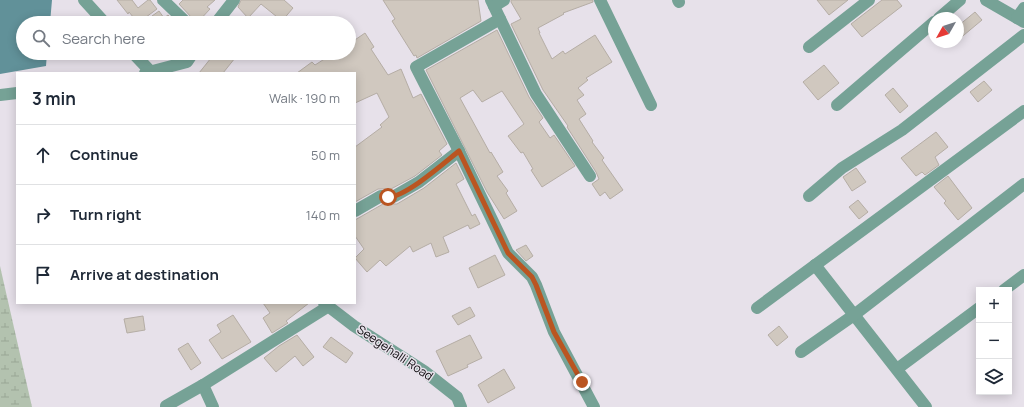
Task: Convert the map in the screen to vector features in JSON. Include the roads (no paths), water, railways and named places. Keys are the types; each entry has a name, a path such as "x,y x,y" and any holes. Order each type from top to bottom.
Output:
{"street":[{"path":"84,0 99,16"},
{"path":"163,0 180,16"},
{"path":"221,16 234,0"},
{"path":"600,0 651,105"},
{"path":"809,47 869,0"},
{"path":"946,12 960,0"},
{"path":"986,0 1020,20 1024,8"},
{"path":"496,2 500,19 536,94 590,176"},
{"path":"500,19 416,67 459,151 508,253 532,277 554,332 594,407"},
{"path":"837,105 928,27"},
{"path":"809,196 842,168 902,130 1024,35"},
{"path":"138,60 147,72"},
{"path":"152,72 188,63"},
{"path":"0,96 16,93"},
{"path":"757,308 1024,111"},
{"path":"356,210 381,196 393,197 419,182 459,151"},
{"path":"801,352 854,315 1024,184"},
{"path":"815,266 926,407"},
{"path":"1008,287 1024,275"},
{"path":"166,407 203,385 326,305"},
{"name":"Seegehalli Road","path":"326,305 354,326 424,371 457,398 461,407"},
{"path":"897,369 976,310"},
{"path":"203,385 213,407"}],"water":[{"path":"0,0 52,0 51,16 16,16 16,60 46,60 46,66 0,74"}]}
